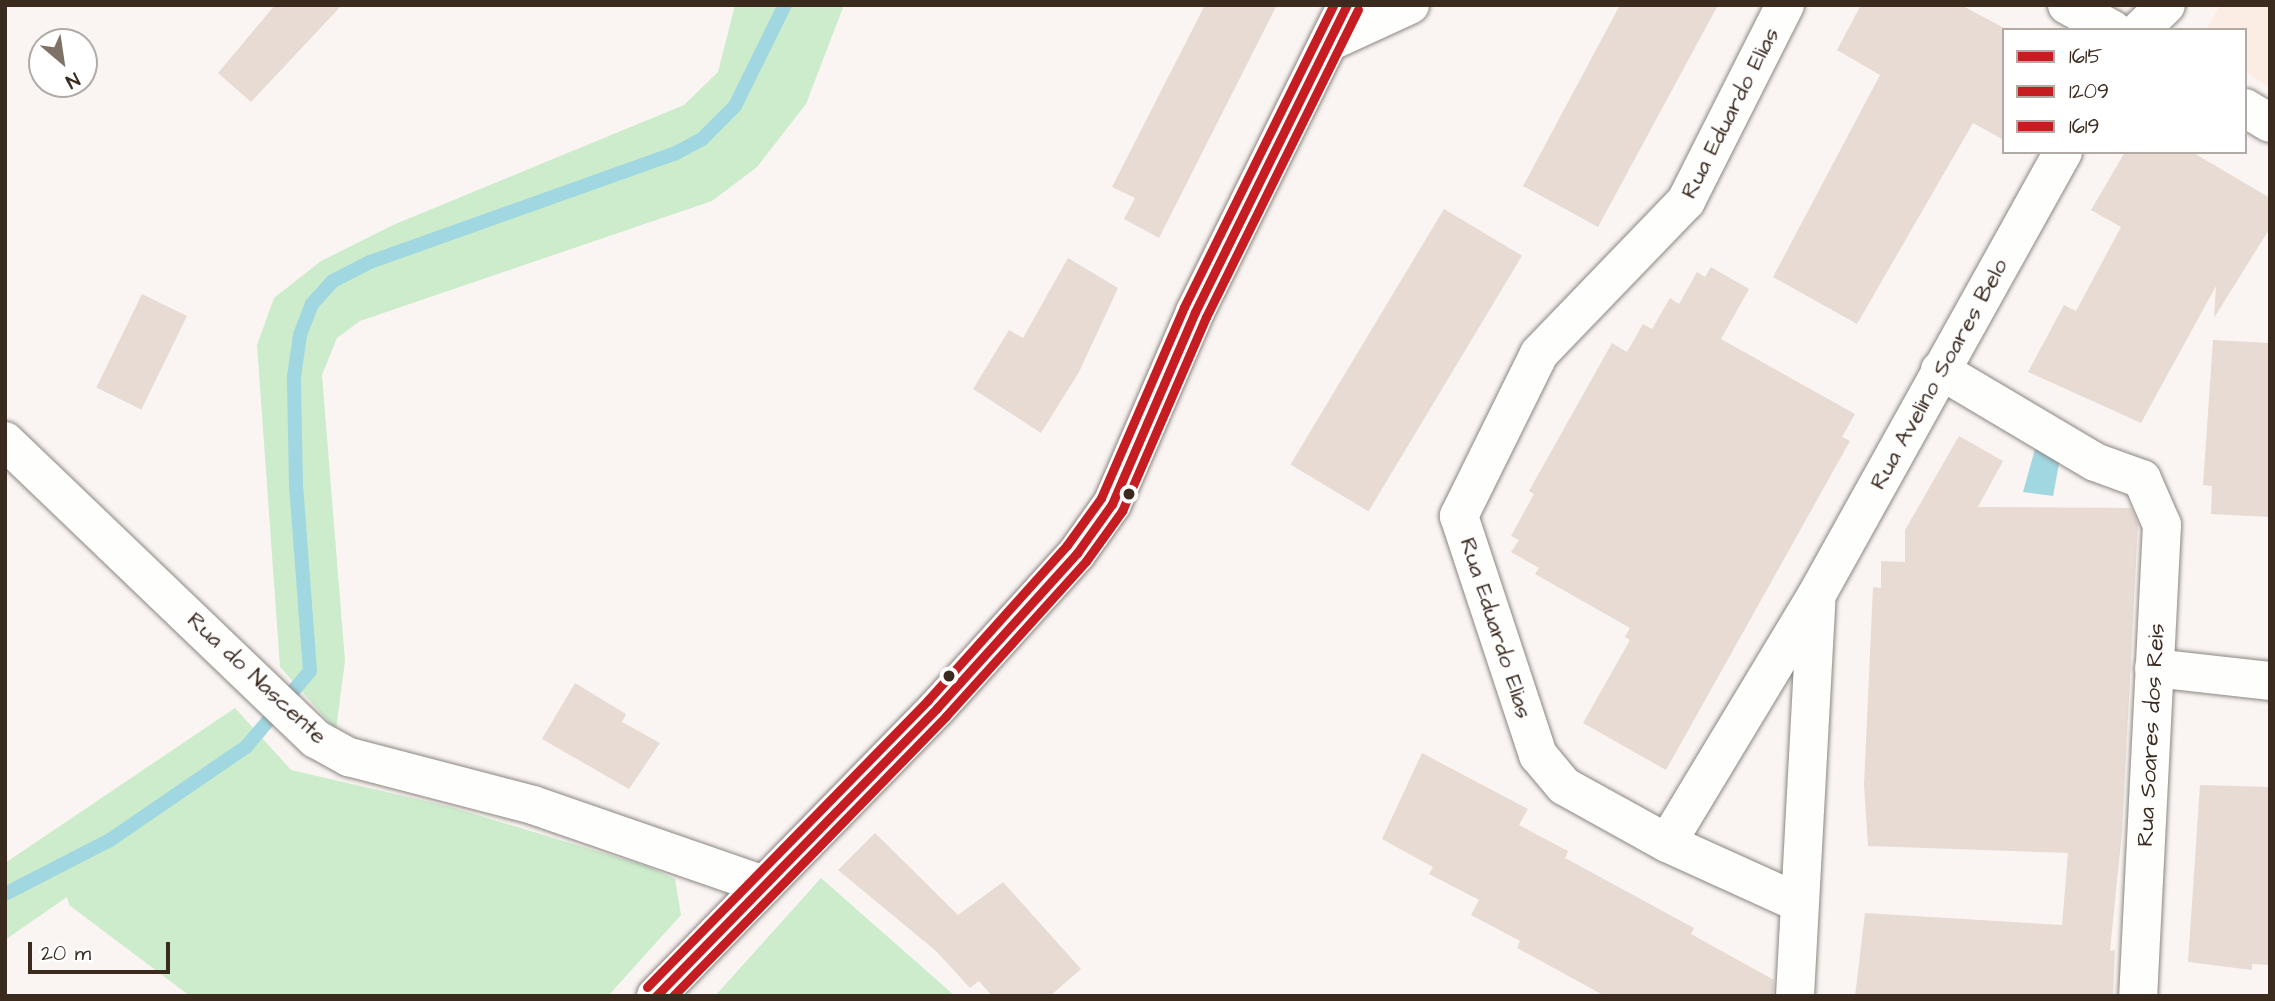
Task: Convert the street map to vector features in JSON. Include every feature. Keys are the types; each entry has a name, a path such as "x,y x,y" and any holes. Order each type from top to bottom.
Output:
{"street":[{"path":"656,996 956,687 1077,553 1112,504 1195,312 1347,5"},
{"path":"1329,42 1410,5"},
{"name":"Rua Eduardo Elias","path":"1786,5 1686,201 1539,354 1459,516 1538,755 1564,786 1667,843 1799,903"},
{"path":"2067,5 2109,28"},
{"path":"2142,28 2166,5"},
{"path":"2247,109 2270,123"},
{"name":"Rua Avelino Soares Belo","path":"1667,843 1816,596 2062,154"},
{"name":"Rua Soares dos Reis","path":"1940,370 2095,462 2142,479 2162,525 2138,996"},
{"name":"Rua do Nascente","path":"5,441 255,677 316,740 349,757 533,805 764,885"},
{"name":"Rua Avelino Soares Belo","path":"1795,996 1816,596"},
{"path":"2154,668 2270,681"}],"shaded area":[{"path":"2220,5 2270,5 2270,88 2247,73 2247,28 2207,28"}],"green space":[{"path":"735,5 844,5 806,104 757,167 712,201 360,321 337,338 322,375 345,661 336,730 280,667 257,345 274,298 321,261 393,225 684,105 718,72"},
{"path":"235,708 291,770 451,807 649,867 675,879 681,915 608,996 190,996 69,905 67,897 5,940 5,863"},
{"path":"821,878 955,996 715,996"}],"water":[{"path":"2037,442 2061,453 2053,496 2023,492"}],"building":[{"path":"275,5 342,5 251,102 218,73"},
{"path":"1205,5 1277,5 1159,238 1124,219 1135,198 1112,187"},
{"path":"1620,5 1718,5 1598,227 1523,186"},
{"path":"1861,5 1961,5 2004,28 2002,139 1973,123 1857,324 1773,277 1880,75 1837,50"},
{"path":"2124,154 2195,154 2270,198 2270,228 2214,318 2216,286 2141,423 2028,372 2064,305 2076,311 2121,227 2091,210"},
{"path":"1444,209 1522,256 1369,511 1291,464"},
{"path":"1068,258 1118,288 1079,372 1041,433 973,389 1009,330 1023,338"},
{"path":"1711,267 1749,289 1721,339 1855,414 1842,437 1850,441 1666,770 1583,723 1630,640 1625,637 1630,628 1535,574 1539,568 1511,552 1519,540 1511,536 1534,494 1529,491 1612,343 1627,352 1643,324 1652,329 1670,298 1679,304 1697,272 1705,277"},
{"path":"142,294 187,316 141,409 96,387"},
{"path":"2213,340 2270,343 2270,517 2211,514 2212,486 2203,485"},
{"path":"1959,436 2003,461 1978,507 2131,508 2138,524 2122,832 2110,951 2115,950 2113,996 1855,996 1865,913 2062,925 2068,853 1868,846 1864,785 1873,587 1881,588 1881,561 1905,562 1905,530"},
{"path":"575,683 626,714 622,722 660,743 629,789 542,739"},
{"path":"1422,753 1528,809 1519,825 1568,851 1565,858 1694,928 1691,934 1774,980 1773,996 1605,996 1517,948 1520,941 1471,915 1479,900 1429,874 1433,867 1382,839"},
{"path":"2200,785 2270,787 2270,965 2252,964 2252,970 2188,962"},
{"path":"875,833 958,915 1003,882 1081,969 1050,996 992,996 979,981 970,988 936,951 838,870"}],"waterway":[{"path":"5,894 110,840 246,747 310,671 296,486 294,377 300,335 312,304 333,281 370,262 674,154 702,139 735,106 785,5"}],"transit line":[{"name":"1619","path":"647,987 928,700 1067,545 1101,498 1184,307 1333,5"},
{"name":"1615","path":"656,996 937,708 1077,553 1112,504 1195,312 1347,5"},
{"name":"1209","path":"673,996 946,716 1086,561 1122,511 1206,317 1358,10"}]}
